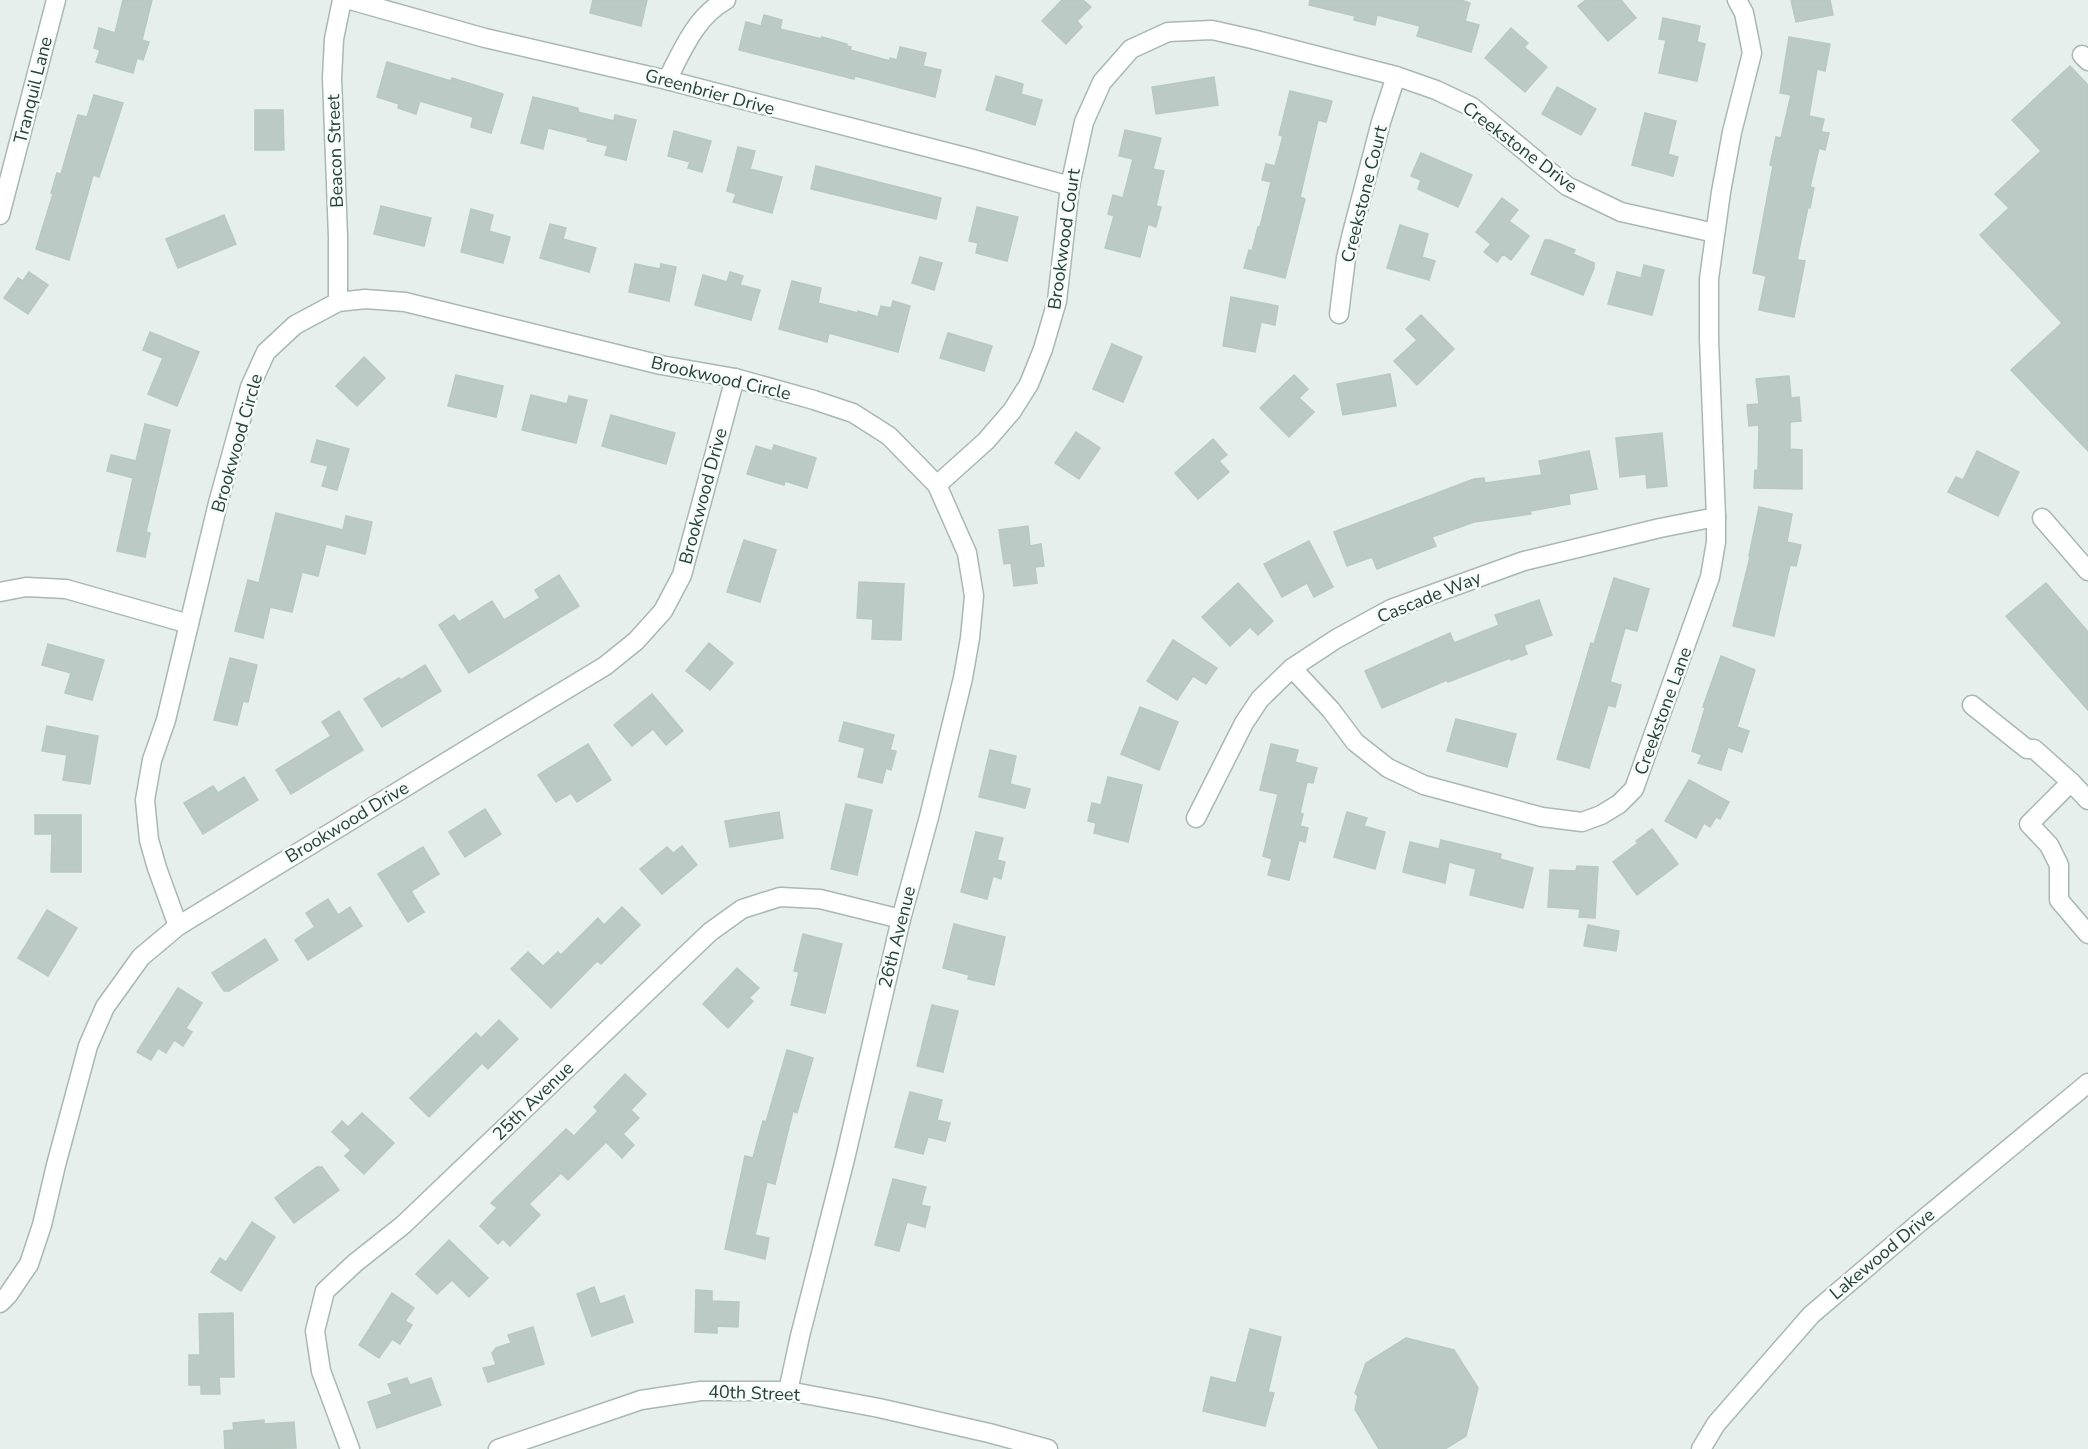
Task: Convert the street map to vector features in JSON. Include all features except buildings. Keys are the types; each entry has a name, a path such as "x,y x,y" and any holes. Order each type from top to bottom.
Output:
{"street":[{"name":"Tranquil Lane","path":"0,214 56,0"},
{"name":"Beacon Street","path":"338,302 332,78 334,39 342,0"},
{"name":"Greenbrier Drive","path":"350,0 485,38 667,80 1070,186"},
{"path":"667,80 687,39 712,7 726,0"},
{"path":"1714,232 1732,132 1752,53 1744,13 1737,0"},
{"name":"Creekstone Drive","path":"1113,69 1131,49 1168,32 1212,30 1396,75 1472,107 1567,186 1622,212 1714,232"},
{"name":"Brookwood Court","path":"937,485 986,441 1012,411 1029,384 1043,349 1057,301 1070,186 1084,122 1102,82 1113,69"},
{"name":"Creekstone Court","path":"1339,314 1346,258 1381,122 1396,75"},
{"name":"Creekstone Lane","path":"1292,668 1331,710 1355,742 1388,768 1424,785 1542,818 1582,822 1601,815 1619,804 1634,789 1710,577 1716,542 1709,289 1714,232"},
{"name":"Brookwood Circle","path":"178,926 148,840 145,800 152,760 166,720 218,503 250,387 266,352 295,325 338,302 365,299 405,302 661,365 735,378 814,400 853,414 889,436 937,485"},
{"name":"Brookwood Drive","path":"0,1304 29,1264 42,1225 88,1046 105,1007 141,957 178,926 605,666 636,641 663,610 682,575 735,378"},
{"name":"26th Avenue","path":"788,1391 901,919 963,678 970,638 974,596 967,553 937,485"},
{"name":"Cascade Way","path":"1196,818 1244,723 1260,699 1292,668 1336,639 1391,609 1524,561 1716,517"},
{"path":"2042,518 2088,571"},
{"path":"0,592 26,587 66,589 189,624"},
{"path":"1972,705 2027,749 2034,749 2088,800"},
{"path":"2071,782 2029,824 2049,845 2059,865 2057,893 2059,900 2086,928"},
{"name":"25th Avenue","path":"350,1449 321,1371 315,1331 325,1292 340,1277 403,1225 710,932 742,909 780,897 820,898 901,919"},
{"name":"Lakewood Drive","path":"1701,1449 1716,1424 1811,1315 1918,1223 2088,1083"},
{"name":"40th Street","path":"498,1449 641,1400 701,1391 788,1391 879,1408 985,1441 1048,1449"}]}
